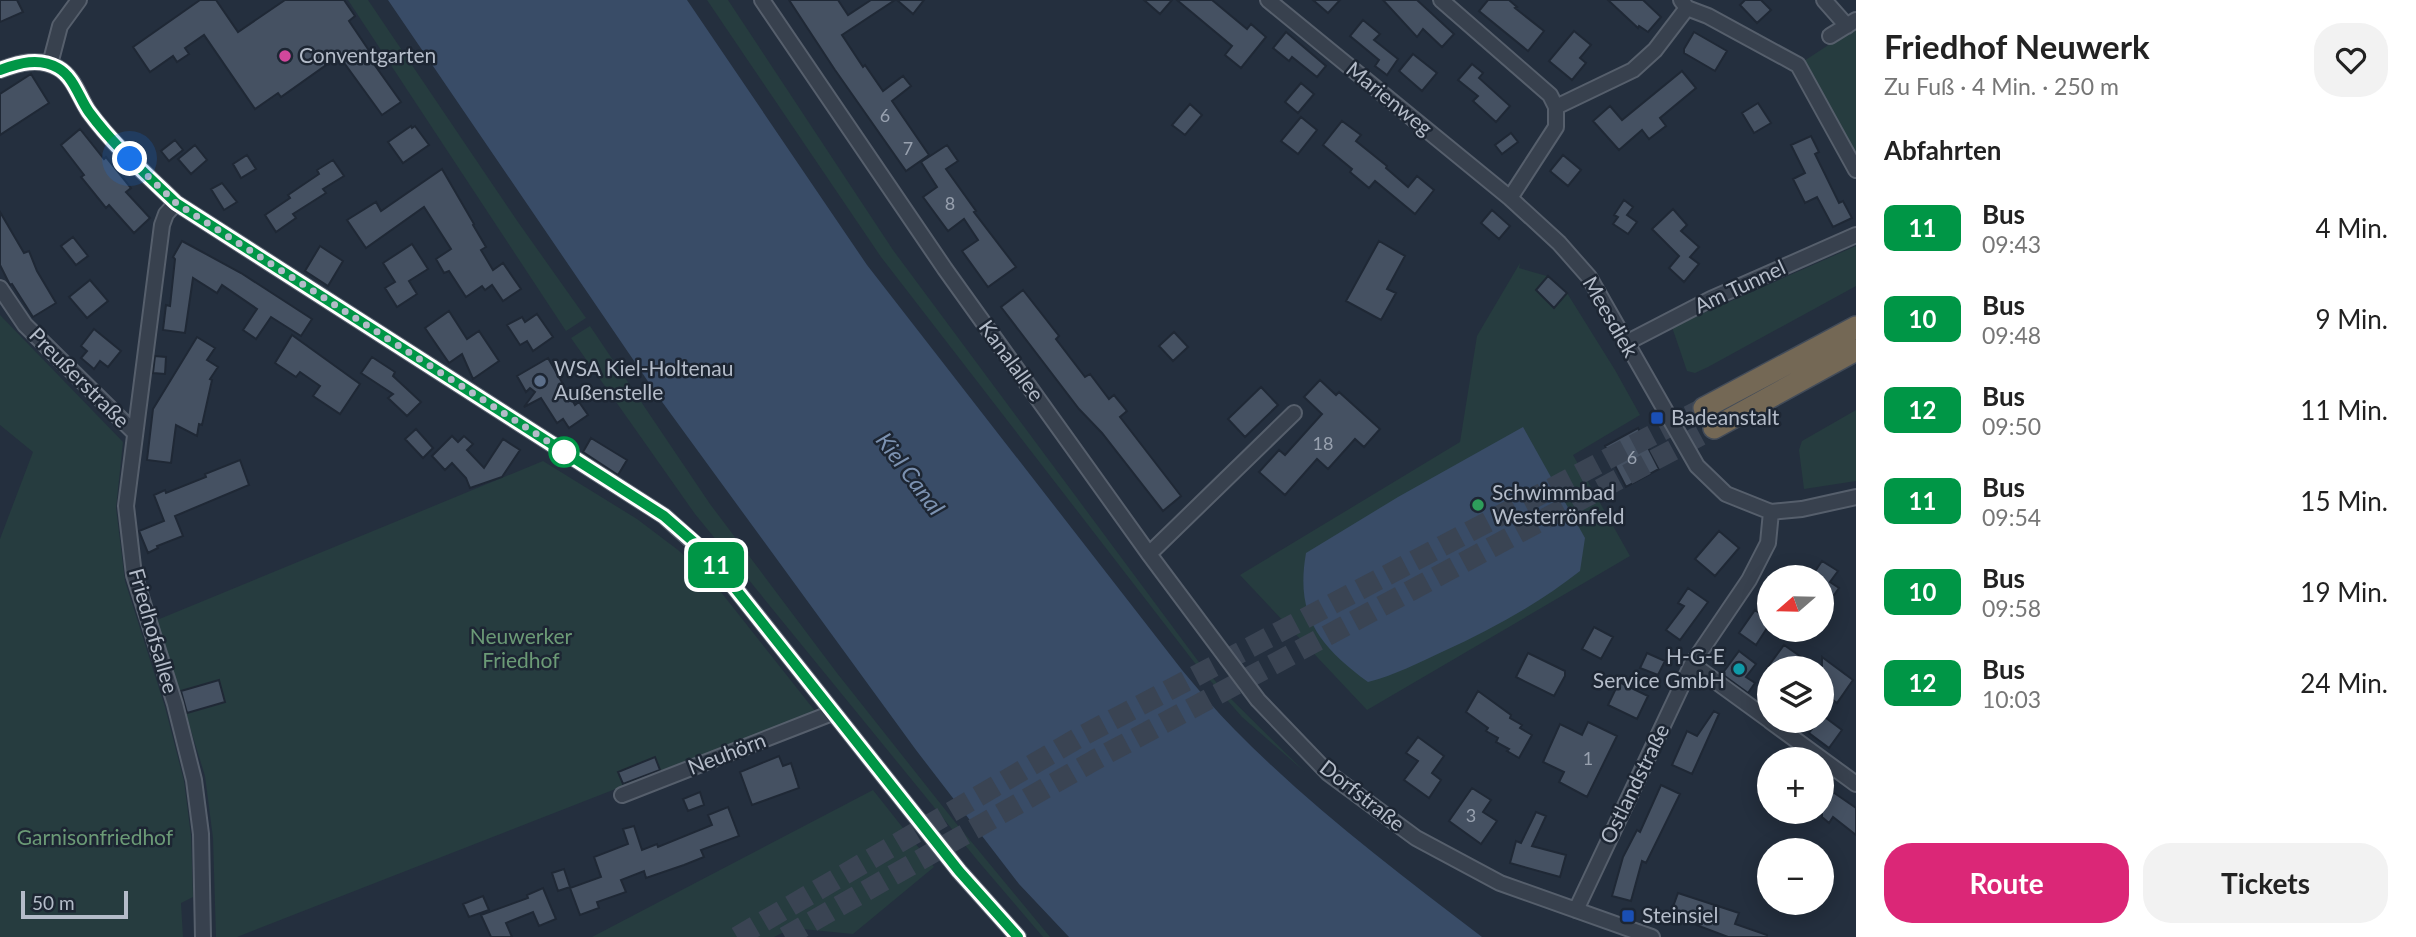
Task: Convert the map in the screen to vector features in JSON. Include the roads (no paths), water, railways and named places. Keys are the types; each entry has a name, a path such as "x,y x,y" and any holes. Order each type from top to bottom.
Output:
{"highway":[{"path":"1704,408 1856,327"},
{"path":"1714,428 1856,351"}],"street":[{"path":"50,64 60,26 79,0"},
{"name":"Kanalallee","path":"762,0 945,269 1149,554"},
{"name":"Marienweg","path":"1268,0 1510,198"},
{"path":"1441,0 1550,95 1556,107 1556,127 1510,198"},
{"path":"1824,0 1852,23 1830,36"},
{"path":"1556,107 1633,71 1655,50 1684,4 1798,65 1856,170"},
{"path":"0,70 26,61 50,64 67,75 88,111 130,159 176,203 664,516 719,568 959,871 1018,937"},
{"name":"Meesdiek","path":"1510,198 1559,243 1589,277 1697,466 1726,494 1771,512"},
{"name":"Friedhofsallee","path":"176,203 166,214 162,225 126,506 134,575 175,704 194,780 201,834 203,937"},
{"name":"Am Tunnel","path":"1626,343 1711,299 1856,235"},
{"name":"Preußerstraße","path":"0,288 26,326 135,433"},
{"path":"1149,554 1294,414"},
{"path":"1771,512 1802,509 1856,496"},
{"name":"Ostlandstraße","path":"1576,910 1692,664 1749,580 1768,543 1771,512"},
{"name":"Dorfstraße","path":"1149,554 1258,699 1328,773 1416,838 1508,887 1652,937"},
{"path":"1692,664 1757,712"},
{"name":"Neuhörn","path":"622,795 832,713"},
{"path":"1786,733 1856,784"}],"water":[{"name":"Kiel Canal","path":"388,0 687,0 867,265 1201,693 1228,723 1294,786 1482,937 1069,937 1019,884 916,750 660,399"},
{"path":"1523,427 1585,538 1580,571 1497,625 1388,676 1368,682 1336,656 1315,628 1304,595 1306,553 1398,497"}],"tunnel":[{"path":"737,937 1078,738 1704,408"},
{"path":"785,937 1093,761 1714,428"}],"place":[{"name":"Conventgarten","path":"285,56"},
{"name":"WSA Kiel-Holtenau Außenstelle","path":"540,381"},
{"name":"Badeanstalt","path":"1657,418"},
{"name":"Schwimmbad Westerrönfeld","path":"1478,505"},
{"name":"H-G-E Service GmbH","path":"1739,669"},
{"name":"Steinsiel","path":"1628,916"}],"park label":[{"name":"Neuwerker Friedhof","path":"521,649"},
{"name":"Garnisonfriedhof","path":"95,838"}]}
